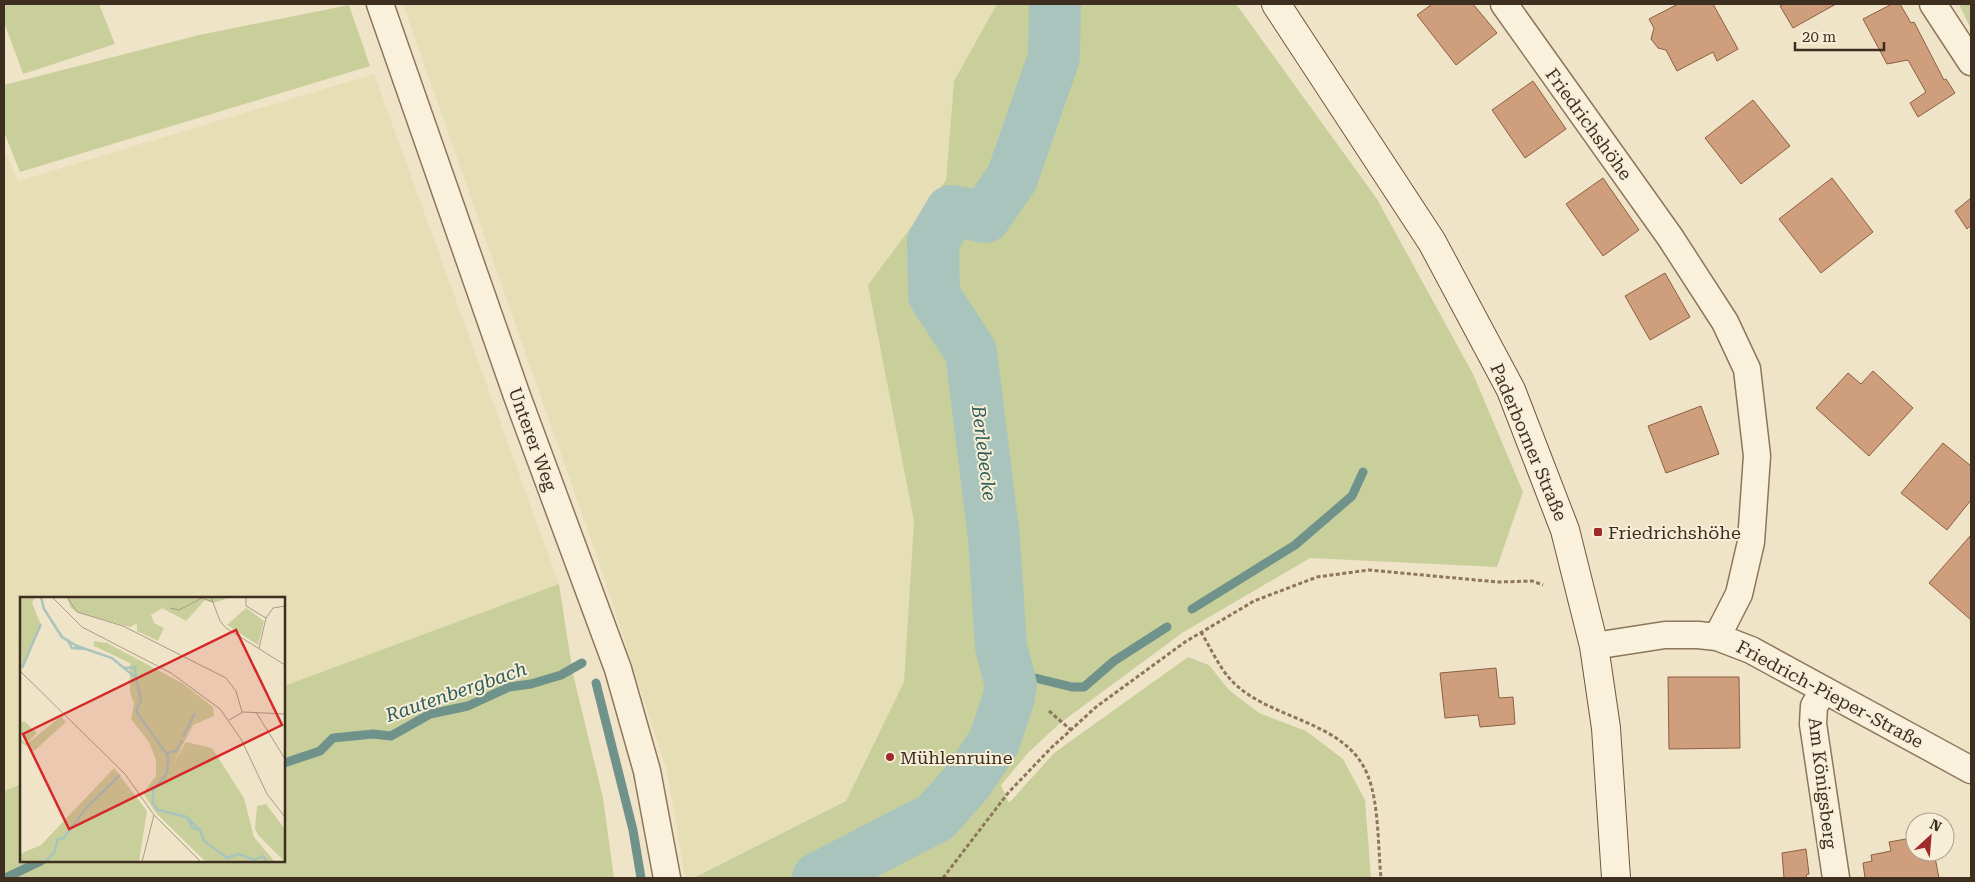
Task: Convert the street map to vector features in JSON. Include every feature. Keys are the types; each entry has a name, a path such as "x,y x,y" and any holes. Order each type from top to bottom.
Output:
{"main road":[{"name":"Paderborner Straße","path":"1276,4 1432,242 1511,390 1565,530 1594,646 1606,728 1616,878"}],"street":[{"name":"Unterer Weg","path":"380,4 517,396 618,670 647,770 667,878"},
{"name":"Friedrichshöhe","path":"1504,4 1670,237 1725,322 1747,369 1757,456 1752,542 1739,594 1717,636"},
{"path":"1933,4 1971,62"},
{"name":"Friedrich-Pieper-Straße","path":"1594,646 1664,636 1717,636 1751,650 1971,770"},
{"name":"Am Königsberg","path":"1824,690 1814,706 1813,724 1836,878"}],"path":[{"path":"943,878 1008,793 1096,707 1200,632 1254,601 1317,577 1369,570 1498,582 1532,581 1543,585"},
{"path":"1200,632 1231,680 1263,703 1328,733 1353,751 1368,776 1374,800 1381,878"},
{"path":"1049,710 1071,730"}],"shaded area":[{"path":"403,4 997,4 954,81 946,180 868,285 914,521 904,682 846,801 691,878 685,878 667,771 602,571"},
{"path":"374,74 559,584 285,686 285,597 20,597 20,784 4,791 4,149 18,181"}],"green space":[{"path":"4,4 99,4 115,44 23,74 4,22"},
{"path":"997,4 1236,4 1377,199 1473,374 1523,492 1497,567 1310,558 1182,633 1059,724 1028,753 1001,785 1009,803 1054,753 1188,657 1209,665 1229,690 1259,713 1306,731 1343,759 1365,800 1371,878 693,878 846,801 904,682 914,521 868,285 946,180 954,81"},
{"path":"1959,4 1971,4 1971,29"},
{"path":"349,5 370,66 20,172 4,132 4,85 199,35"},
{"path":"559,584 573,674 603,798 614,878 4,878 4,791 20,784 20,862 285,862 285,686"}],"building":[{"path":"1432,4 1473,4 1497,33 1456,65 1417,15"},
{"path":"1678,4 1713,4 1738,49 1717,61 1713,52 1677,71 1666,50 1658,48 1651,39 1654,28 1649,19"},
{"path":"1784,4 1836,4 1793,28 1780,6"},
{"path":"1892,4 1900,4 1911,23 1914,22 1944,80 1946,79 1955,93 1918,117 1910,103 1926,92 1908,60 1887,64 1863,19"},
{"path":"1533,81 1566,129 1525,158 1492,110"},
{"path":"1753,100 1790,146 1741,184 1705,138"},
{"path":"1603,178 1639,230 1603,256 1566,204"},
{"path":"1832,178 1873,232 1821,273 1779,219"},
{"path":"1971,198 1971,225 1967,229 1955,211"},
{"path":"1665,273 1690,317 1650,340 1625,296"},
{"path":"1873,371 1913,408 1869,456 1816,408 1848,373 1861,384"},
{"path":"1701,406 1719,454 1666,473 1648,426"},
{"path":"1943,443 1971,466 1971,500 1947,530 1901,493"},
{"path":"1971,535 1971,620 1929,583"},
{"path":"1496,668 1499,698 1513,697 1515,724 1480,727 1478,715 1445,718 1440,673"},
{"path":"1668,677 1739,677 1740,748 1669,749"},
{"path":"1905,839 1905,862 1936,862 1939,878 1865,878 1863,863 1872,861 1871,855 1891,851 1889,842"},
{"path":"1806,849 1809,874 1806,875 1807,878 1784,878 1782,853"}],"waterway":[{"name":"Berlebecke","path":"818,878 936,817 967,782 994,742 1008,700 1011,685 1001,647 994,538 971,352 934,295 933,242 951,211 985,217 1012,178 1054,57 1055,4"},
{"path":"1192,609 1295,545 1352,496 1363,472"},
{"path":"1007,666 1027,676 1072,687 1084,687 1114,661 1167,627"},
{"name":"Rautenbergbach","path":"285,763 320,751 333,738 373,734 391,736 430,714 468,706 509,687 531,684 561,675 582,663"},
{"path":"596,683 633,830 641,878"},
{"name":"Rautenbergbach","path":"5,878 39,862"}],"place":[{"name":"Friedrichshöhe","path":"1598,532"},
{"name":"Mühlenruine","path":"890,757"}]}
